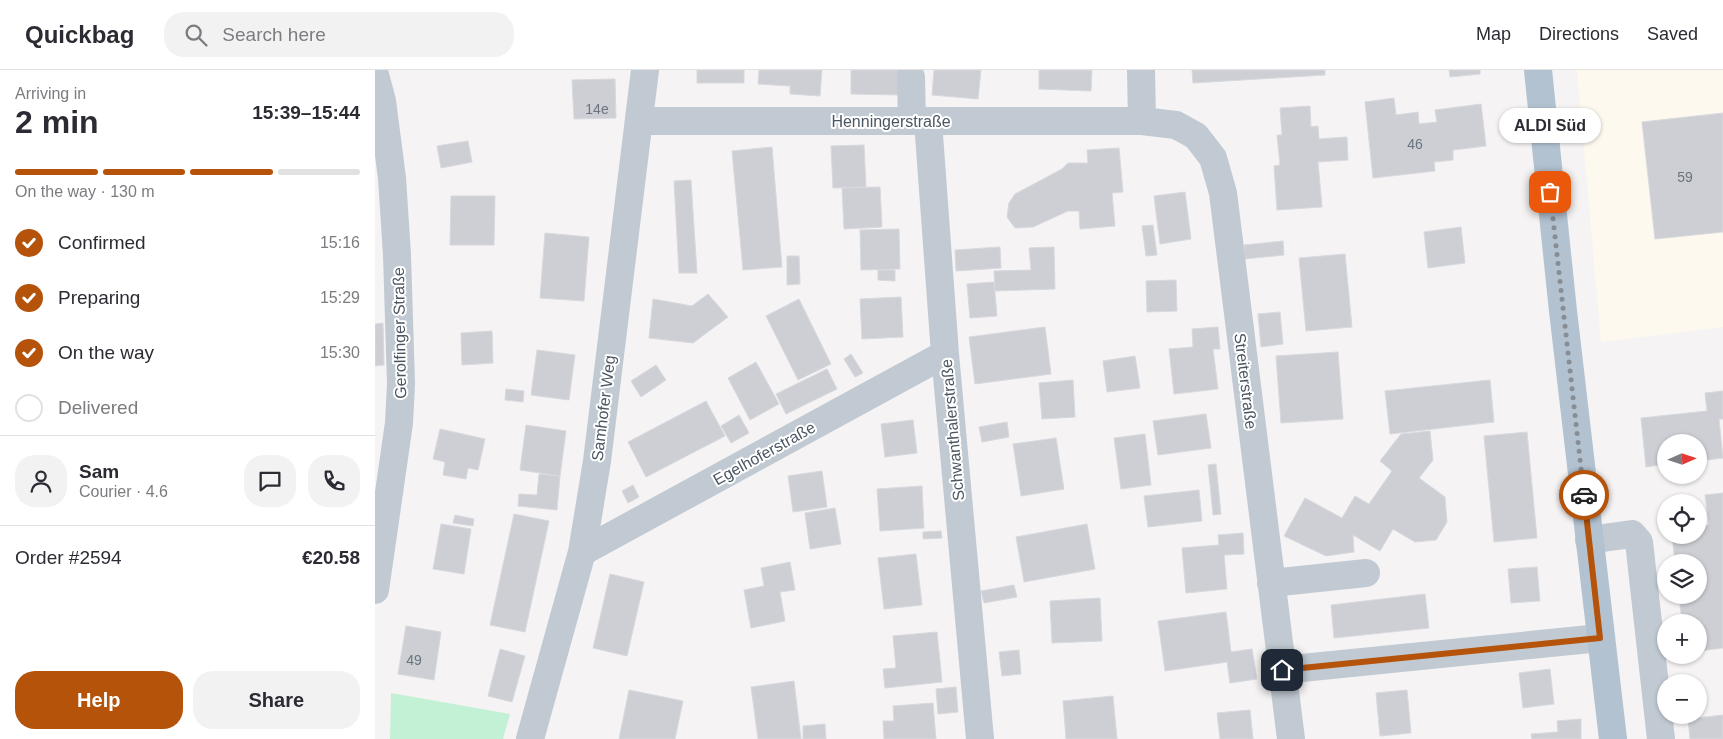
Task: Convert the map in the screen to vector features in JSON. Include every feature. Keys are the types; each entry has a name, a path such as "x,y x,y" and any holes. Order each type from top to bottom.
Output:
{"main road":[{"path":"1537,70 1600,638 1613,739"}],"street":[{"name":"Samhofer Weg","path":"530,739 582,552 597,461 645,70"},
{"path":"1141,70 1143,121"},
{"name":"Gerolfinger Straße","path":"375,75 382,101 392,178 401,348 401,384 387,421 375,590"},
{"name":"Schwanthalerstraße","path":"911,77 920,121 945,354 980,739"},
{"name":"Henningerstraße","path":"639,121 1143,121"},
{"name":"Streiterstraße","path":"1143,121 1176,125 1196,136 1213,158 1223,193 1291,739"},
{"name":"Egelhoferstraße","path":"582,552 945,354"},
{"path":"1589,540 1632,534 1639,542 1661,739"},
{"path":"1271,583 1366,573"},
{"path":"1282,670 1600,638"}],"shaded area":[{"path":"1577,70 1723,70 1723,327 1601,342"}],"green space":[{"path":"391,693 510,714 503,739 390,739"}],"building":[{"path":"697,70 744,70 744,83 697,83"},
{"path":"759,70 822,70 820,96 790,94 790,86 758,84"},
{"path":"851,70 901,70 900,95 851,94"},
{"path":"934,70 981,70 978,99 932,95"},
{"path":"1039,70 1092,70 1091,91 1039,89"},
{"path":"1192,70 1325,70 1325,75 1193,83"},
{"path":"1449,70 1480,70 1480,74 1450,77"},
{"path":"615,79 616,118 574,119 572,80"},
{"path":"1394,98 1396,115 1418,112 1419,124 1437,122 1435,110 1481,104 1486,146 1453,150 1453,160 1434,162 1435,171 1373,178 1365,102"},
{"path":"1310,106 1311,127 1318,126 1319,139 1347,137 1348,160 1318,162 1322,207 1277,210 1274,166 1280,165 1277,135 1282,135 1280,108"},
{"path":"1723,113 1723,232 1655,239 1642,122"},
{"path":"468,141 472,162 441,168 437,146"},
{"path":"864,145 866,187 833,188 831,146"},
{"path":"772,147 782,267 743,270 732,151"},
{"path":"1119,148 1123,192 1112,193 1115,226 1080,229 1079,211 1068,211 1033,227 1015,228 1007,217 1009,203 1015,194 1062,169 1068,163 1088,163 1087,150"},
{"path":"691,180 697,273 679,273 674,181"},
{"path":"880,187 882,227 844,229 842,188"},
{"path":"1185,192 1191,239 1160,244 1154,196"},
{"path":"451,196 495,196 494,245 450,245"},
{"path":"1153,225 1157,255 1146,256 1142,226"},
{"path":"1461,227 1465,263 1428,268 1424,232"},
{"path":"899,229 900,269 861,270 860,230"},
{"path":"545,233 589,237 584,301 540,298"},
{"path":"1283,241 1284,255 1245,259 1244,245"},
{"path":"1000,247 1001,268 956,271 955,250"},
{"path":"1054,247 1055,289 995,291 994,271 1031,270 1029,248"},
{"path":"1345,254 1352,327 1306,331 1299,258"},
{"path":"787,256 799,256 800,284 787,285"},
{"path":"878,270 895,270 895,281 878,280"},
{"path":"1176,280 1177,311 1147,312 1146,281"},
{"path":"994,282 997,316 970,318 967,284"},
{"path":"708,294 728,317 693,343 649,338 653,299 692,306"},
{"path":"901,297 903,337 862,339 860,299"},
{"path":"799,299 831,364 798,380 766,316"},
{"path":"1280,312 1283,344 1261,347 1258,314"},
{"path":"383,323 384,365 375,366 375,324"},
{"path":"1045,327 1051,374 975,384 969,337"},
{"path":"1218,327 1220,349 1213,349 1218,389 1174,394 1169,349 1193,347 1192,329"},
{"path":"492,331 493,363 462,365 461,333"},
{"path":"537,350 575,355 569,400 531,395"},
{"path":"1338,352 1343,419 1281,423 1276,356"},
{"path":"851,354 863,373 855,377 844,359"},
{"path":"1135,356 1140,388 1107,392 1103,361"},
{"path":"756,362 779,404 750,420 728,378"},
{"path":"656,365 666,380 641,397 631,381"},
{"path":"827,369 837,389 786,414 776,394"},
{"path":"1073,380 1075,417 1042,419 1039,383"},
{"path":"1490,380 1494,422 1390,434 1385,391"},
{"path":"506,389 524,391 523,402 505,400"},
{"path":"1723,391 1723,419 1719,419 1723,458 1707,460 1707,434 1657,434 1657,465 1646,467 1641,418 1707,411 1705,393"},
{"path":"706,401 725,436 646,477 628,442"},
{"path":"1206,414 1211,448 1158,455 1153,421"},
{"path":"739,415 749,433 731,443 721,426"},
{"path":"913,420 917,453 885,457 881,424"},
{"path":"1007,422 1009,437 982,442 979,427"},
{"path":"526,425 566,431 560,476 520,470"},
{"path":"440,429 485,439 478,470 468,468 466,479 443,475 445,462 433,459"},
{"path":"1430,431 1433,460 1419,478 1445,497 1447,522 1436,540 1415,542 1393,529 1380,551 1353,535 1354,552 1326,556 1284,536 1305,498 1342,518 1355,496 1369,504 1392,471 1380,461 1401,434"},
{"path":"1527,432 1537,538 1494,542 1484,436"},
{"path":"1145,434 1151,485 1121,489 1114,438"},
{"path":"1056,438 1064,489 1021,496 1013,444"},
{"path":"1216,464 1221,514 1213,515 1208,465"},
{"path":"822,471 827,507 793,512 788,476"},
{"path":"539,474 560,476 557,510 518,506 519,494 537,495"},
{"path":"633,485 639,497 628,503 622,491"},
{"path":"922,486 924,528 880,531 877,489"},
{"path":"1199,490 1202,521 1148,527 1144,496"},
{"path":"1723,493 1723,648 1707,650 1707,614 1681,614 1680,604 1707,604 1707,554 1674,554 1673,544 1707,544 1707,525 1709,525 1707,495"},
{"path":"835,508 841,544 810,549 805,513"},
{"path":"514,514 549,521 525,632 490,625"},
{"path":"455,515 474,519 473,526 453,523"},
{"path":"441,524 471,529 464,574 433,569"},
{"path":"1087,524 1095,569 1024,582 1016,537"},
{"path":"941,531 942,538 923,539 923,532"},
{"path":"1243,533 1244,554 1224,555 1227,589 1186,593 1182,548 1219,545 1218,535"},
{"path":"916,554 922,605 884,609 878,558"},
{"path":"790,562 795,590 780,592 785,621 751,628 744,590 764,586 761,568"},
{"path":"1537,567 1540,601 1511,603 1508,569"},
{"path":"610,574 644,582 627,656 593,648"},
{"path":"1014,585 1017,597 984,603 981,591"},
{"path":"1425,594 1429,628 1334,638 1331,605"},
{"path":"1100,598 1102,641 1052,643 1050,601"},
{"path":"1226,612 1231,652 1252,649 1257,679 1230,683 1227,662 1165,671 1158,621"},
{"path":"406,626 441,632 434,680 398,674"},
{"path":"937,632 942,682 885,688 883,669 896,668 893,636"},
{"path":"500,649 525,656 512,702 488,696"},
{"path":"1019,650 1021,674 1002,676 999,652"},
{"path":"1550,669 1554,704 1523,708 1519,673"},
{"path":"794,681 801,739 758,739 751,687"},
{"path":"956,687 958,712 938,714 936,689"},
{"path":"629,690 683,701 675,739 619,739"},
{"path":"1407,690 1411,733 1380,736 1376,693"},
{"path":"1113,696 1117,739 1066,739 1063,701"},
{"path":"933,703 936,739 884,739 883,721 894,721 893,706"},
{"path":"1250,710 1253,739 1220,739 1217,713"},
{"path":"1723,715 1723,739 1690,739 1688,724 1707,724 1707,717"},
{"path":"1581,719 1581,739 1532,739 1531,734 1558,732 1557,721"},
{"path":"825,724 826,739 803,739 803,726"}],"way so far":[{"path":"1550,192 1584,495"}],"place":[{"name":"ALDI Süd","path":"1550,192"}],"route":[{"path":"1282,670 1600,638 1584,495"}]}
